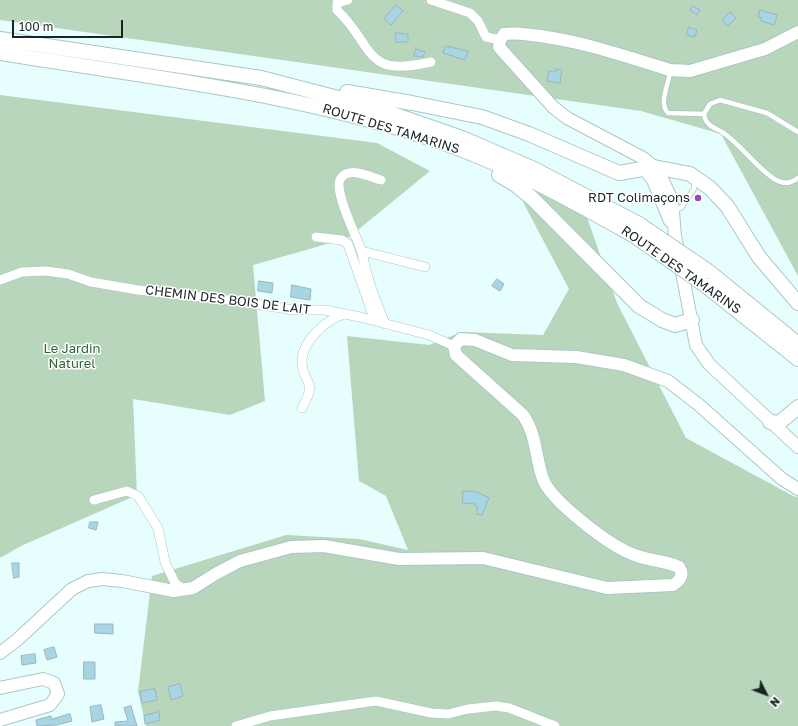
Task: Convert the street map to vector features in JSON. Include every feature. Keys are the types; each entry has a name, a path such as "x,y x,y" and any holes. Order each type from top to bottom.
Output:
{"highway":[{"name":"ROUTE DES TAMARINS","path":"0,39 261,78 372,107 462,138 534,169 636,230 798,344"},
{"name":"ROUTE DES TAMARINS","path":"0,53 298,101 390,126 436,140 515,173 636,230"},
{"path":"261,78 412,103 482,117 529,134 619,173 649,168 672,170 690,174 715,193 736,218 759,257 798,303"},
{"path":"390,126 516,184 550,215 639,306 662,320 675,325 692,320"},
{"name":"ROUTE DES TAMARINS","path":"706,278 798,359"},
{"path":"775,422 798,407"}],"main road":[{"path":"675,236 674,210 663,180 619,146 567,118 553,106 505,55 499,47 500,40 504,34 514,33 556,38 590,46 670,70 690,71 765,50 798,32"},
{"path":"649,168 675,236 696,345 709,364 798,444"},
{"path":"0,653 17,640 72,589 88,581 102,579 122,581 174,591 184,590 193,588 240,561 291,547 324,546 399,559 483,558 607,588 673,585 677,582 682,575 682,571 679,566 632,555 605,538 557,500 542,479 530,425 523,415 456,354 454,346 457,341 467,338 512,355 576,357 605,361 624,365 668,380 699,405 786,482 798,489"},
{"path":"775,422 798,447"},
{"path":"0,688 43,679 54,683 58,694 50,705 0,720"}],"street":[{"path":"348,0 337,3 337,10 347,19 368,52 378,60 390,66 402,68 431,62"},
{"path":"431,0 470,13 478,21 486,37 500,40"},
{"path":"381,180 356,172 349,173 340,178 338,183 362,251 368,279 385,324"},
{"path":"316,237 342,240 348,244 375,321"},
{"path":"362,251 425,267"},
{"name":"CHEMIN DES BOIS DE LAIT","path":"0,280 22,272 44,271 68,274 91,282 138,290 237,301 294,310 325,310 429,335 454,346"},
{"path":"302,408 310,393 310,387 303,370 302,360 306,347 322,328 334,317 345,314"},
{"path":"94,500 127,491 138,496 158,528 165,562 175,583 184,590"},
{"path":"236,726 270,716 376,701 436,714 448,714 496,706 509,708 555,726"}],"lane":[{"path":"670,70 669,84 662,104 664,109 668,114 704,114"},
{"path":"798,132 767,113 720,100 710,104 704,114 705,121 710,127 724,133 780,182 791,183 798,178"},
{"path":"663,203 670,209 674,210 681,208 696,185 695,182 679,176 672,170"}],"green space":[{"path":"0,0 798,0 798,276 721,134 641,111 0,20"},
{"name":"Le Jardin Naturel","path":"0,95 377,143 430,171 348,238 253,265 265,401 230,415 133,399 137,495 21,546 0,558"},
{"path":"575,183 617,303 686,438 795,497 798,496 798,726 146,726 138,691 152,576 286,535 359,539 408,550 386,496 359,481 347,336 429,345 462,332 543,335 569,289 514,185"}],"building":[{"path":"396,5 403,11 391,25 384,19"},
{"path":"693,6 700,10 697,15 690,10"},
{"path":"760,10 777,15 774,25 761,21 762,18 759,17"},
{"path":"730,12 736,18 728,26 722,21"},
{"path":"689,27 697,30 695,37 687,35"},
{"path":"396,33 408,34 408,42 396,42"},
{"path":"446,46 468,51 465,60 443,53"},
{"path":"416,49 425,52 423,57 414,56"},
{"path":"556,69 562,70 560,83 547,81 549,71 555,72"},
{"path":"497,279 504,284 500,291 492,286"},
{"path":"259,281 273,283 272,293 258,291"},
{"path":"292,285 311,289 310,300 291,297"},
{"path":"463,491 477,492 489,498 482,515 477,514 477,506 475,504 463,503"},
{"path":"90,522 98,522 96,530 89,528"},
{"path":"12,563 19,563 19,577 14,578"},
{"path":"95,624 113,624 113,634 95,633"},
{"path":"54,647 57,657 47,660 44,650"},
{"path":"35,654 36,663 22,665 21,656"},
{"path":"84,662 95,662 95,679 84,679"},
{"path":"180,684 183,696 171,700 168,687"},
{"path":"155,689 157,700 142,703 140,692"},
{"path":"101,705 104,719 92,722 90,707"},
{"path":"131,706 137,726 115,726 115,722 128,721 124,708"},
{"path":"159,712 160,720 145,724 144,716"},
{"path":"70,714 72,721 57,725 37,726 36,720 51,716 51,719"}],"place":[{"name":"RDT Colimaçons","path":"698,198"}]}
